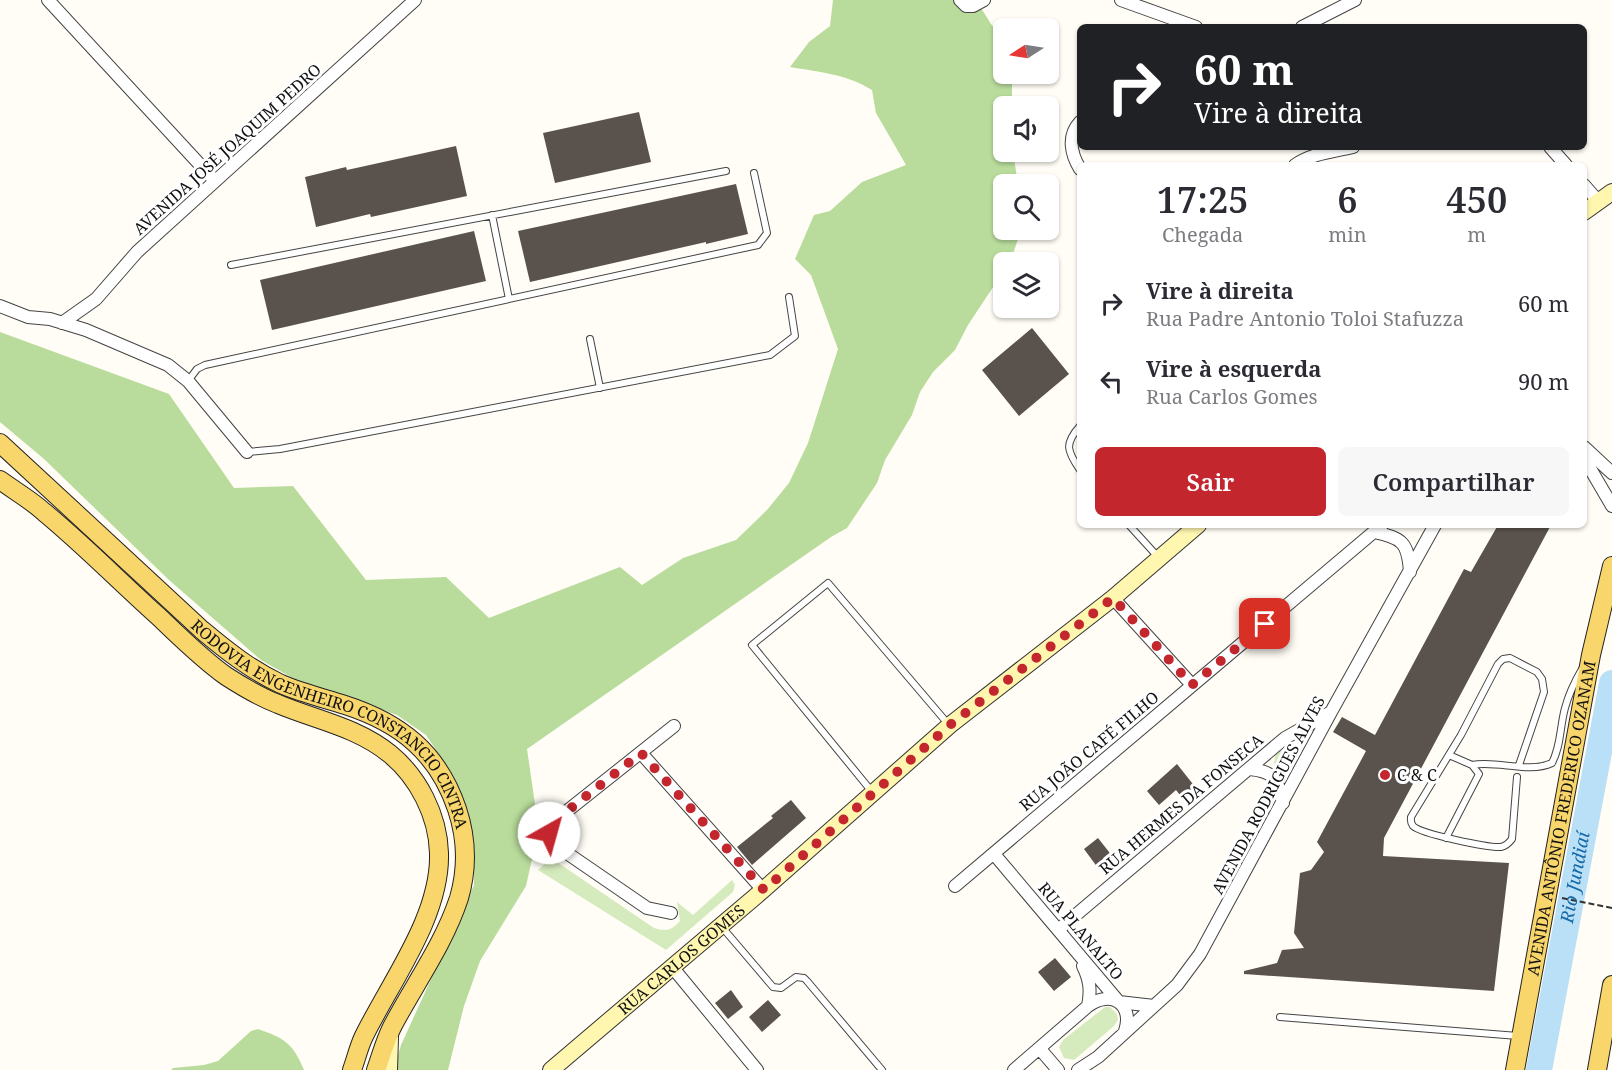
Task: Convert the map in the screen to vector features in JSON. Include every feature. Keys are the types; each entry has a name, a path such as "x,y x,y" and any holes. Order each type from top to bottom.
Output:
{"main road":[{"path":"1587,210 1605,196"},
{"name":"RODOVIA ENGENHEIRO CONSTANCIO CINTRA","path":"0,443 230,654 254,670 282,684 387,722 409,736 432,758 450,787 462,824 466,849 465,873 453,915 390,1030 376,1070"},
{"name":"RODOVIA ENGENHEIRO CONSTANCIO CINTRA","path":"0,480 44,511 196,652 226,675 251,692 278,705 357,732 389,754 413,777 435,825 439,853 437,882 412,947 363,1038 352,1070"},
{"name":"RUA CARLOS GOMES","path":"551,1070 764,890 950,725 1113,598 1195,528"},
{"name":"AVENIDA ANTÔNIO FREDERICO OZANAM","path":"1515,1070 1591,656 1612,566"},
{"path":"1599,1070 1612,985"},
{"path":"389,1070 390,1030"}],"street":[{"path":"48,0 215,182"},
{"name":"AVENIDA JOSÉ JOAQUIM PEDRO","path":"62,323 96,299 137,252 415,0"},
{"path":"960,0 966,6 978,3"},
{"path":"1121,0 1188,24"},
{"path":"1308,24 1355,0"},
{"path":"1077,126 1072,139 1072,153 1077,164"},
{"path":"1299,162 1321,153 1337,150"},
{"path":"1554,150 1564,162"},
{"path":"1587,187 1605,196"},
{"path":"0,306 28,317 50,319 86,330 157,360 179,372 247,452"},
{"path":"1587,450 1612,473"},
{"path":"1587,463 1612,506"},
{"name":"AVENIDA RODRIGUES ALVES","path":"1078,1070 1097,1064 1125,1031 1177,985 1200,954 1433,528"},
{"path":"1378,529 1404,543 1409,553 1410,573"},
{"name":"RUA JOÃO CAFÉ FILHO","path":"955,886 1378,529"},
{"path":"1113,598 1192,685"},
{"name":"RUA HERMES DA FONSECA","path":"1058,930 1285,738 1331,712"},
{"path":"671,913 647,908 561,849 552,841 549,833 552,823 674,726"},
{"path":"641,753 764,890"},
{"path":"1249,769 1263,770 1272,775 1279,786 1283,803"},
{"name":"RUA PLANALTO","path":"994,854 1119,1002 1154,1006"},
{"path":"1077,951 1089,978 1091,992 1088,1006"},
{"path":"673,968 757,1070"},
{"path":"1014,1070 1097,999 1108,998 1119,1002 1126,1010 1128,1021 1125,1031"},
{"path":"1040,1049 1058,1070"}],"lane":[{"path":"231,265 726,171"},
{"path":"188,381 197,369 205,365 758,245 767,233 754,173"},
{"path":"492,215 509,299"},
{"path":"247,452 280,449 770,356 795,336 789,297"},
{"path":"590,339 600,388"},
{"path":"1077,429 1070,437 1068,446 1077,465"},
{"path":"1132,528 1159,559"},
{"path":"874,794 752,645 828,584 950,725"},
{"path":"1472,765 1484,763 1545,766 1552,763 1557,753 1565,708 1574,683 1591,656"},
{"path":"1516,777 1512,839 1508,844 1500,847 1446,838 1421,831 1414,826 1411,817 1449,755 1498,664 1503,659 1510,658 1537,672 1542,679 1544,692 1519,765"},
{"path":"1446,838 1479,774 1472,765 1449,755"},
{"path":"721,926 773,987 781,988 796,977 804,978 882,1070"},
{"path":"1280,1017 1521,1036"}],"path":[{"path":"1558,897 1612,908"}],"green space":[{"path":"833,0 976,0 993,26 993,84 1012,84 1012,96 993,96 993,162 1015,162 1016,174 993,174 993,240 1018,240 1014,252 993,252 993,287 968,325 955,350 933,372 920,392 912,415 885,460 877,483 847,528 527,749 536,811 534,850 526,886 480,961 464,1006 448,1070 394,1070 401,1045 474,885 474,848 468,812 452,774 426,735 397,715 296,680 261,660 169,580 44,459 0,422 0,332 169,394 234,488 293,486 366,580 446,577 489,618 620,567 642,585 683,558 736,540 767,510 789,483 808,443 838,349 811,275 795,259 814,215 830,211 862,182 906,165 876,113 872,90 842,77 790,67 809,42 830,26"},
{"path":"1299,748 1296,764 1288,769 1278,770 1274,763 1276,752"},
{"path":"551,858 654,928 662,930 671,928 680,921 677,902 693,915 732,880 735,885 733,892 666,950 538,870"},
{"path":"1105,1007 1110,1007 1117,1014 1118,1020 1114,1026 1074,1060 1064,1058 1059,1047 1063,1040"},
{"path":"258,1029 275,1035 287,1043 296,1053 304,1070 171,1070 218,1061 251,1031"}],"building":[{"path":"639,112 651,162 555,183 543,133"},
{"path":"456,146 467,196 371,217 370,214 316,227 305,177"},
{"path":"736,184 748,234 530,282 518,231"},
{"path":"474,231 486,281 272,330 260,280"},
{"path":"1032,328 1069,374 1019,416 982,370"},
{"name":"C & C","path":"1496,528 1549,528 1384,838 1383,856 1509,863 1494,991 1244,974 1244,971 1277,963 1282,950 1304,948 1294,933 1300,873 1311,870 1324,852 1317,842 1366,751 1333,732 1342,717 1375,735 1464,569 1471,572"},
{"path":"1177,764 1196,788 1183,799 1176,790 1159,805 1147,791"},
{"path":"791,800 806,818 752,865 737,847"},
{"path":"1098,838 1113,857 1098,868 1084,849"},
{"path":"1055,958 1071,977 1054,991 1038,972"},
{"path":"731,990 743,1007 728,1019 715,1003"},
{"path":"768,1000 781,1015 762,1032 749,1017"}],"waterway":[{"name":"Rio Jundiaí","path":"1539,1070 1612,683"}],"place":[{"name":"C & C","path":"1385,775"}],"route":[{"path":"549,833 552,823 641,753 764,890 950,725 1113,598 1192,685 1265,624"}]}
